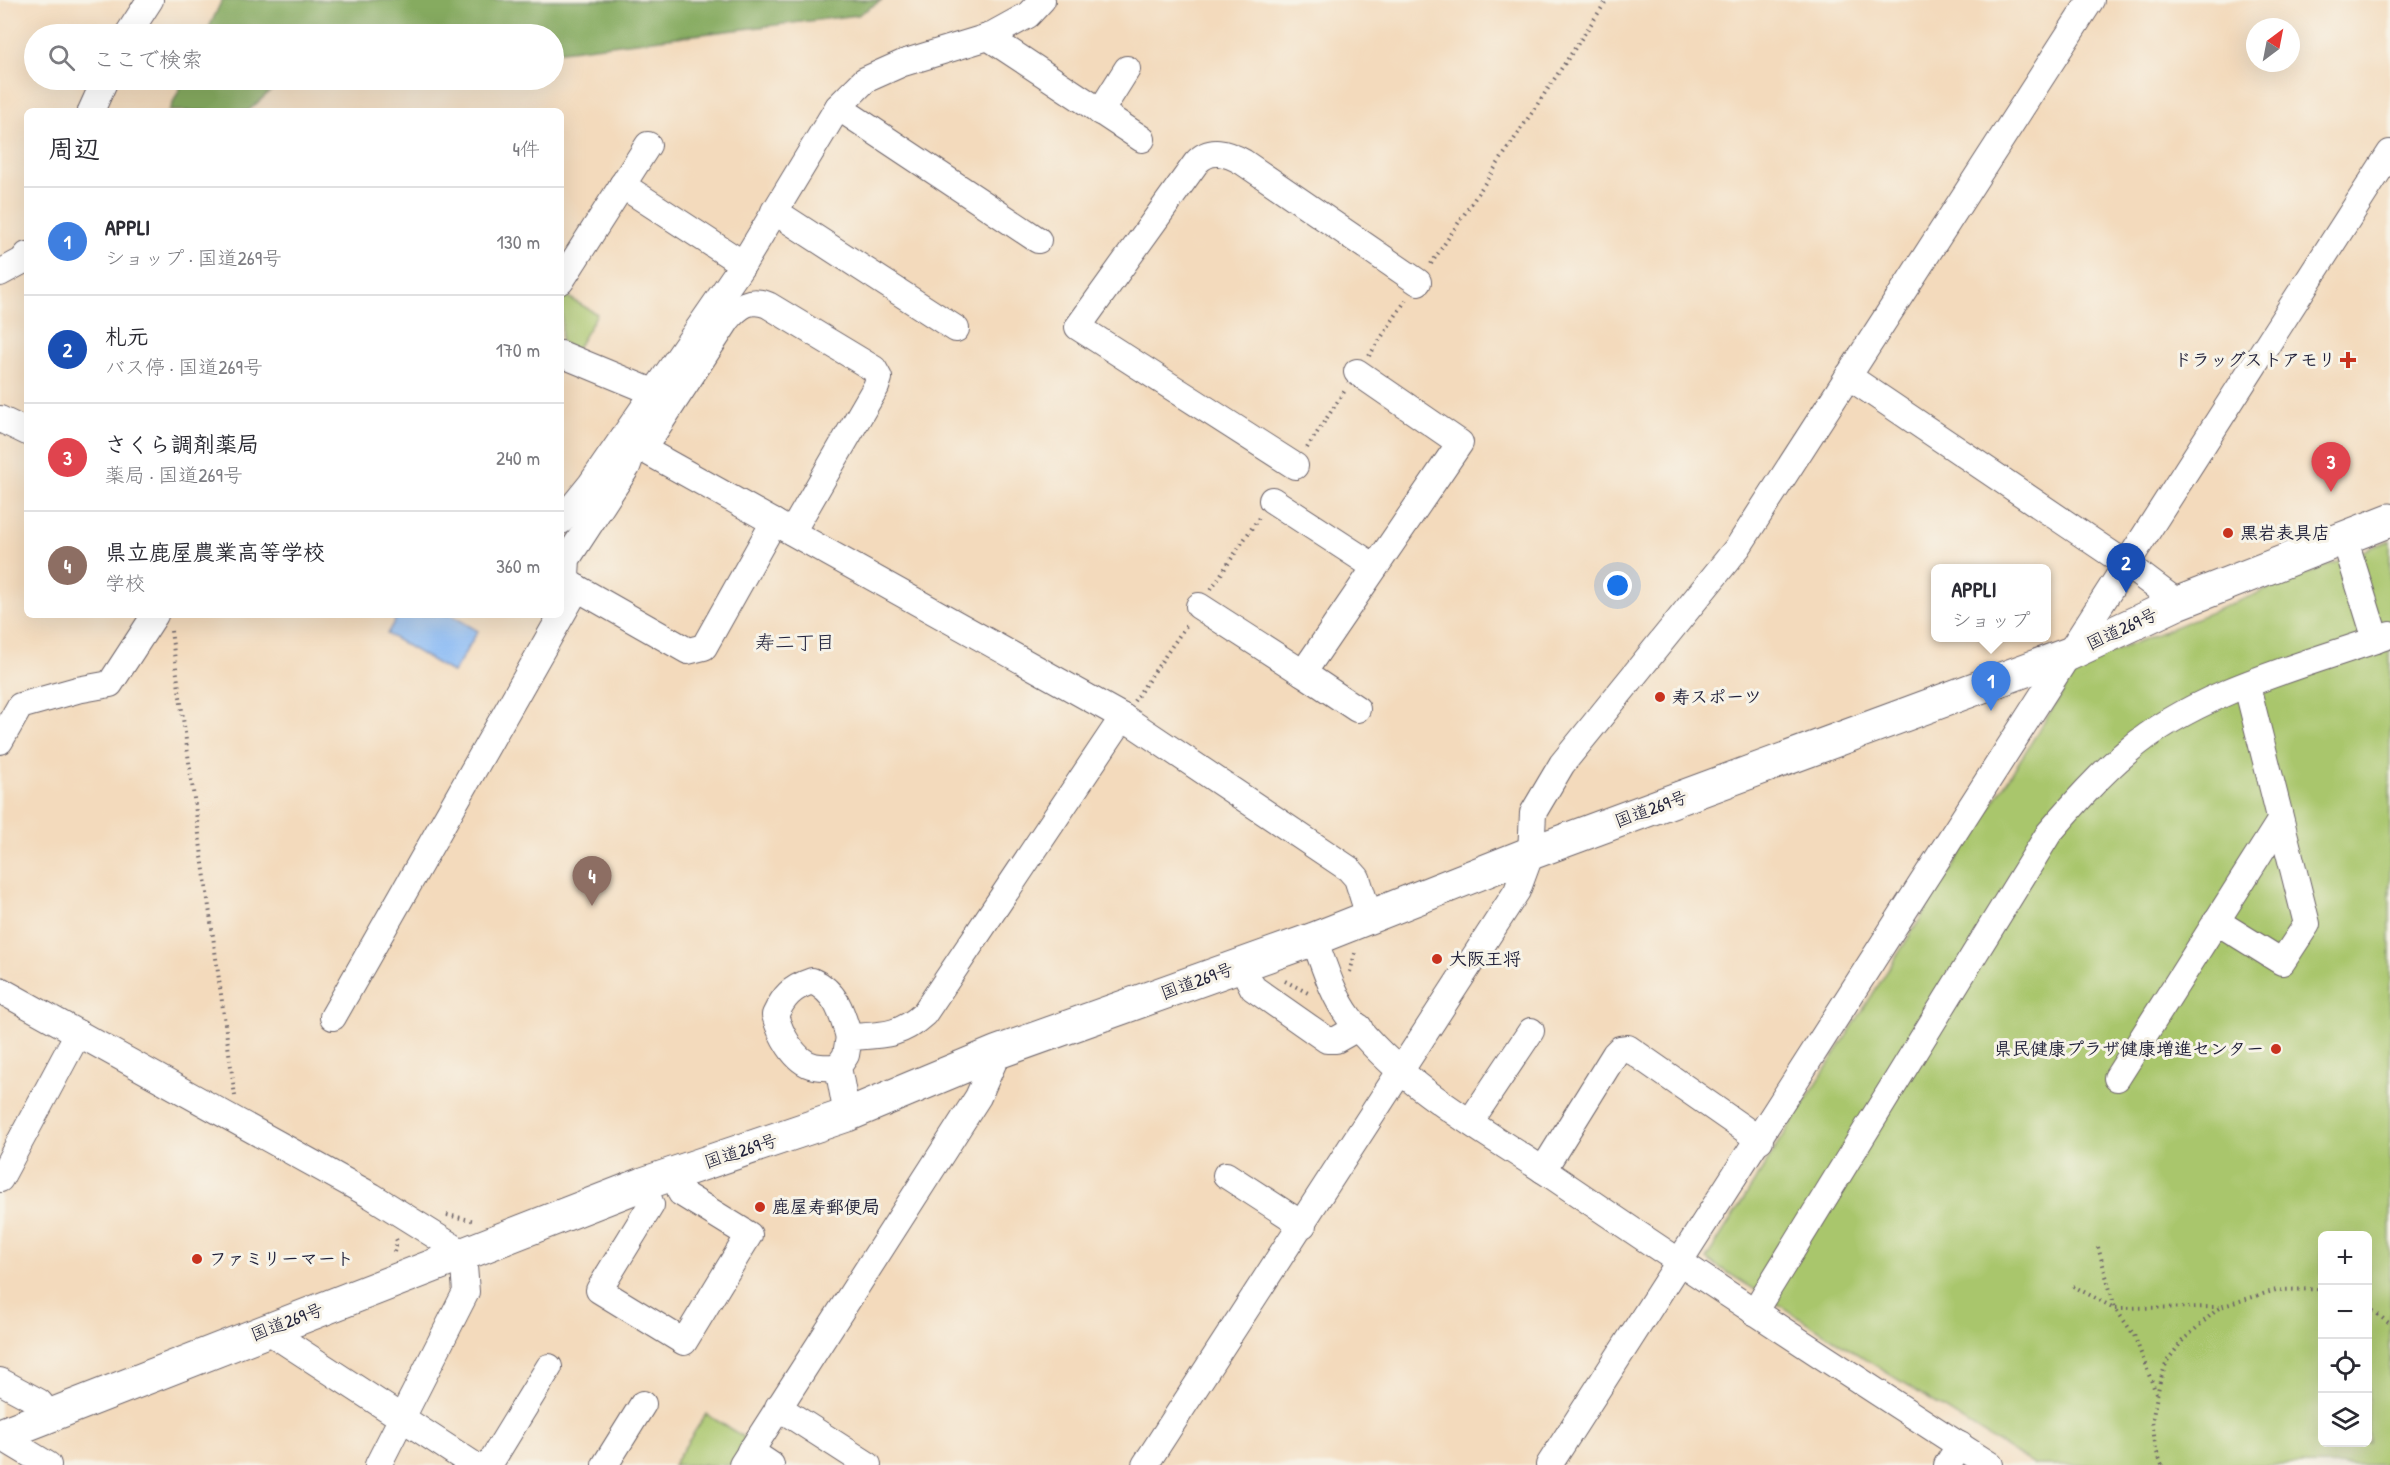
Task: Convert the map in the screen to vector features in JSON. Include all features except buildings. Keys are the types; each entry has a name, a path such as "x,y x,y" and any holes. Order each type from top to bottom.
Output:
{"highway":[{"name":"国道269号","path":"0,1436 50,1414 643,1184 847,1115 998,1052 1314,939 1363,931 1531,853 2069,654 2178,603 2390,520"}],"street":[{"path":"134,24 150,0"},
{"path":"564,518 634,444 728,319 744,303 759,301 768,305 874,369 879,378 876,387 704,647 697,651 688,651 570,584 566,576 567,559 627,467 634,444 653,392 743,264 838,107 865,80 903,63 988,37 1028,15 1042,0"},
{"path":"1145,1465 1517,891 1531,853 1533,813 1562,764 1738,547 2091,0"},
{"path":"988,37 1142,139"},
{"path":"1100,112 1127,69"},
{"path":"92,108 100,90"},
{"path":"838,107 1038,240"},
{"path":"564,276 648,145"},
{"path":"1295,466 1078,327 1196,162 1209,154 1218,152 1243,162 1418,282"},
{"path":"1549,1465 1760,1140 2390,153"},
{"path":"622,185 743,264"},
{"path":"774,211 956,329"},
{"path":"0,273 24,259"},
{"path":"564,355 653,392"},
{"path":"1303,673 1460,442 1358,372"},
{"path":"1848,376 2126,564 2178,603"},
{"path":"0,419 24,431"},
{"path":"634,444 1123,717 1348,869 1357,878 1363,931"},
{"path":"1272,500 1375,567"},
{"path":"1754,1312 2049,833 2092,784 2129,749 2179,716 2247,686 2383,638 2344,537"},
{"path":"564,613 578,588"},
{"path":"1199,606 1358,709"},
{"path":"333,1017 561,618"},
{"path":"0,741 20,706 77,690 110,684 163,621"},
{"path":"2216,921 2282,962 2307,924 2247,686"},
{"path":"849,1037 890,1035 909,1028 924,1014 1123,717"},
{"path":"2117,1078 2280,821"},
{"path":"1314,939 1331,986 1349,1017 1401,1073 1470,1122 1754,1312 1953,1455 1990,1465"},
{"path":"1241,965 1252,988 1327,1040 1336,1040 1359,1027"},
{"path":"838,1067 812,1066 795,1053 779,1029 775,1015 783,998 794,987 812,981 825,987 841,1008 849,1037 846,1055 838,1067 847,1115"},
{"path":"0,990 372,1196 463,1253 466,1292 378,1465"},
{"path":"1470,1122 1531,1031"},
{"path":"0,1179 78,1034"},
{"path":"1543,1170 1620,1049 1628,1048 1760,1140"},
{"path":"771,1465 746,1458 978,1097 998,1052"},
{"path":"643,1184 651,1205 599,1290 684,1342 749,1235 681,1193 675,1173"},
{"path":"1226,1175 1302,1225"},
{"path":"267,1330 474,1465"},
{"path":"489,1465 549,1367"},
{"path":"0,1381 39,1402 50,1414"},
{"path":"605,1465 643,1404"},
{"path":"778,1407 868,1465"},
{"path":"0,1436 48,1465"}],"path":[{"path":"163,621 235,1097 245,1103"},
{"path":"1353,982 1350,975 1351,963 1363,931"},
{"path":"437,1210 461,1220 482,1222"},
{"path":"391,1257 397,1241 393,1233"},
{"path":"2098,1247 2115,1308 2134,1335 2157,1395"},
{"path":"2073,1286 2115,1308 2220,1307 2276,1290 2318,1289"},
{"path":"2162,1465 2156,1450 2152,1421 2167,1361 2183,1340 2220,1307"},
{"path":"2372,1311 2390,1324"}],"green space":[{"path":"222,0 882,0 858,15 564,51 564,24 211,24"},
{"path":"179,90 272,90 251,108 170,108"},
{"path":"564,295 597,314 576,350 564,344"},
{"path":"2390,540 2390,1465 2034,1465 1706,1259 2080,665"},
{"path":"706,1414 747,1439 731,1465 673,1465"}],"water":[{"path":"396,618 456,618 478,631 453,673 387,634"}],"place":[{"name":"ドラッグストアモリ","path":"2348,360"},
{"name":"さくら調剤薬局","path":"2331,492"},
{"name":"黒岩表具店","path":"2228,533"},
{"name":"札元","path":"2126,593"},
{"name":"寿スポーツ","path":"1660,697"},
{"name":"APPLI","path":"1991,711"},
{"name":"県立鹿屋農業高等学校","path":"592,906"},
{"name":"大阪王将","path":"1437,959"},
{"name":"県民健康プラザ健康増進センター","path":"2276,1049"},
{"name":"鹿屋寿郵便局","path":"760,1207"},
{"name":"ファミリーマート","path":"197,1259"}],"district":[{"name":"寿二丁目","path":"795,642"}]}
